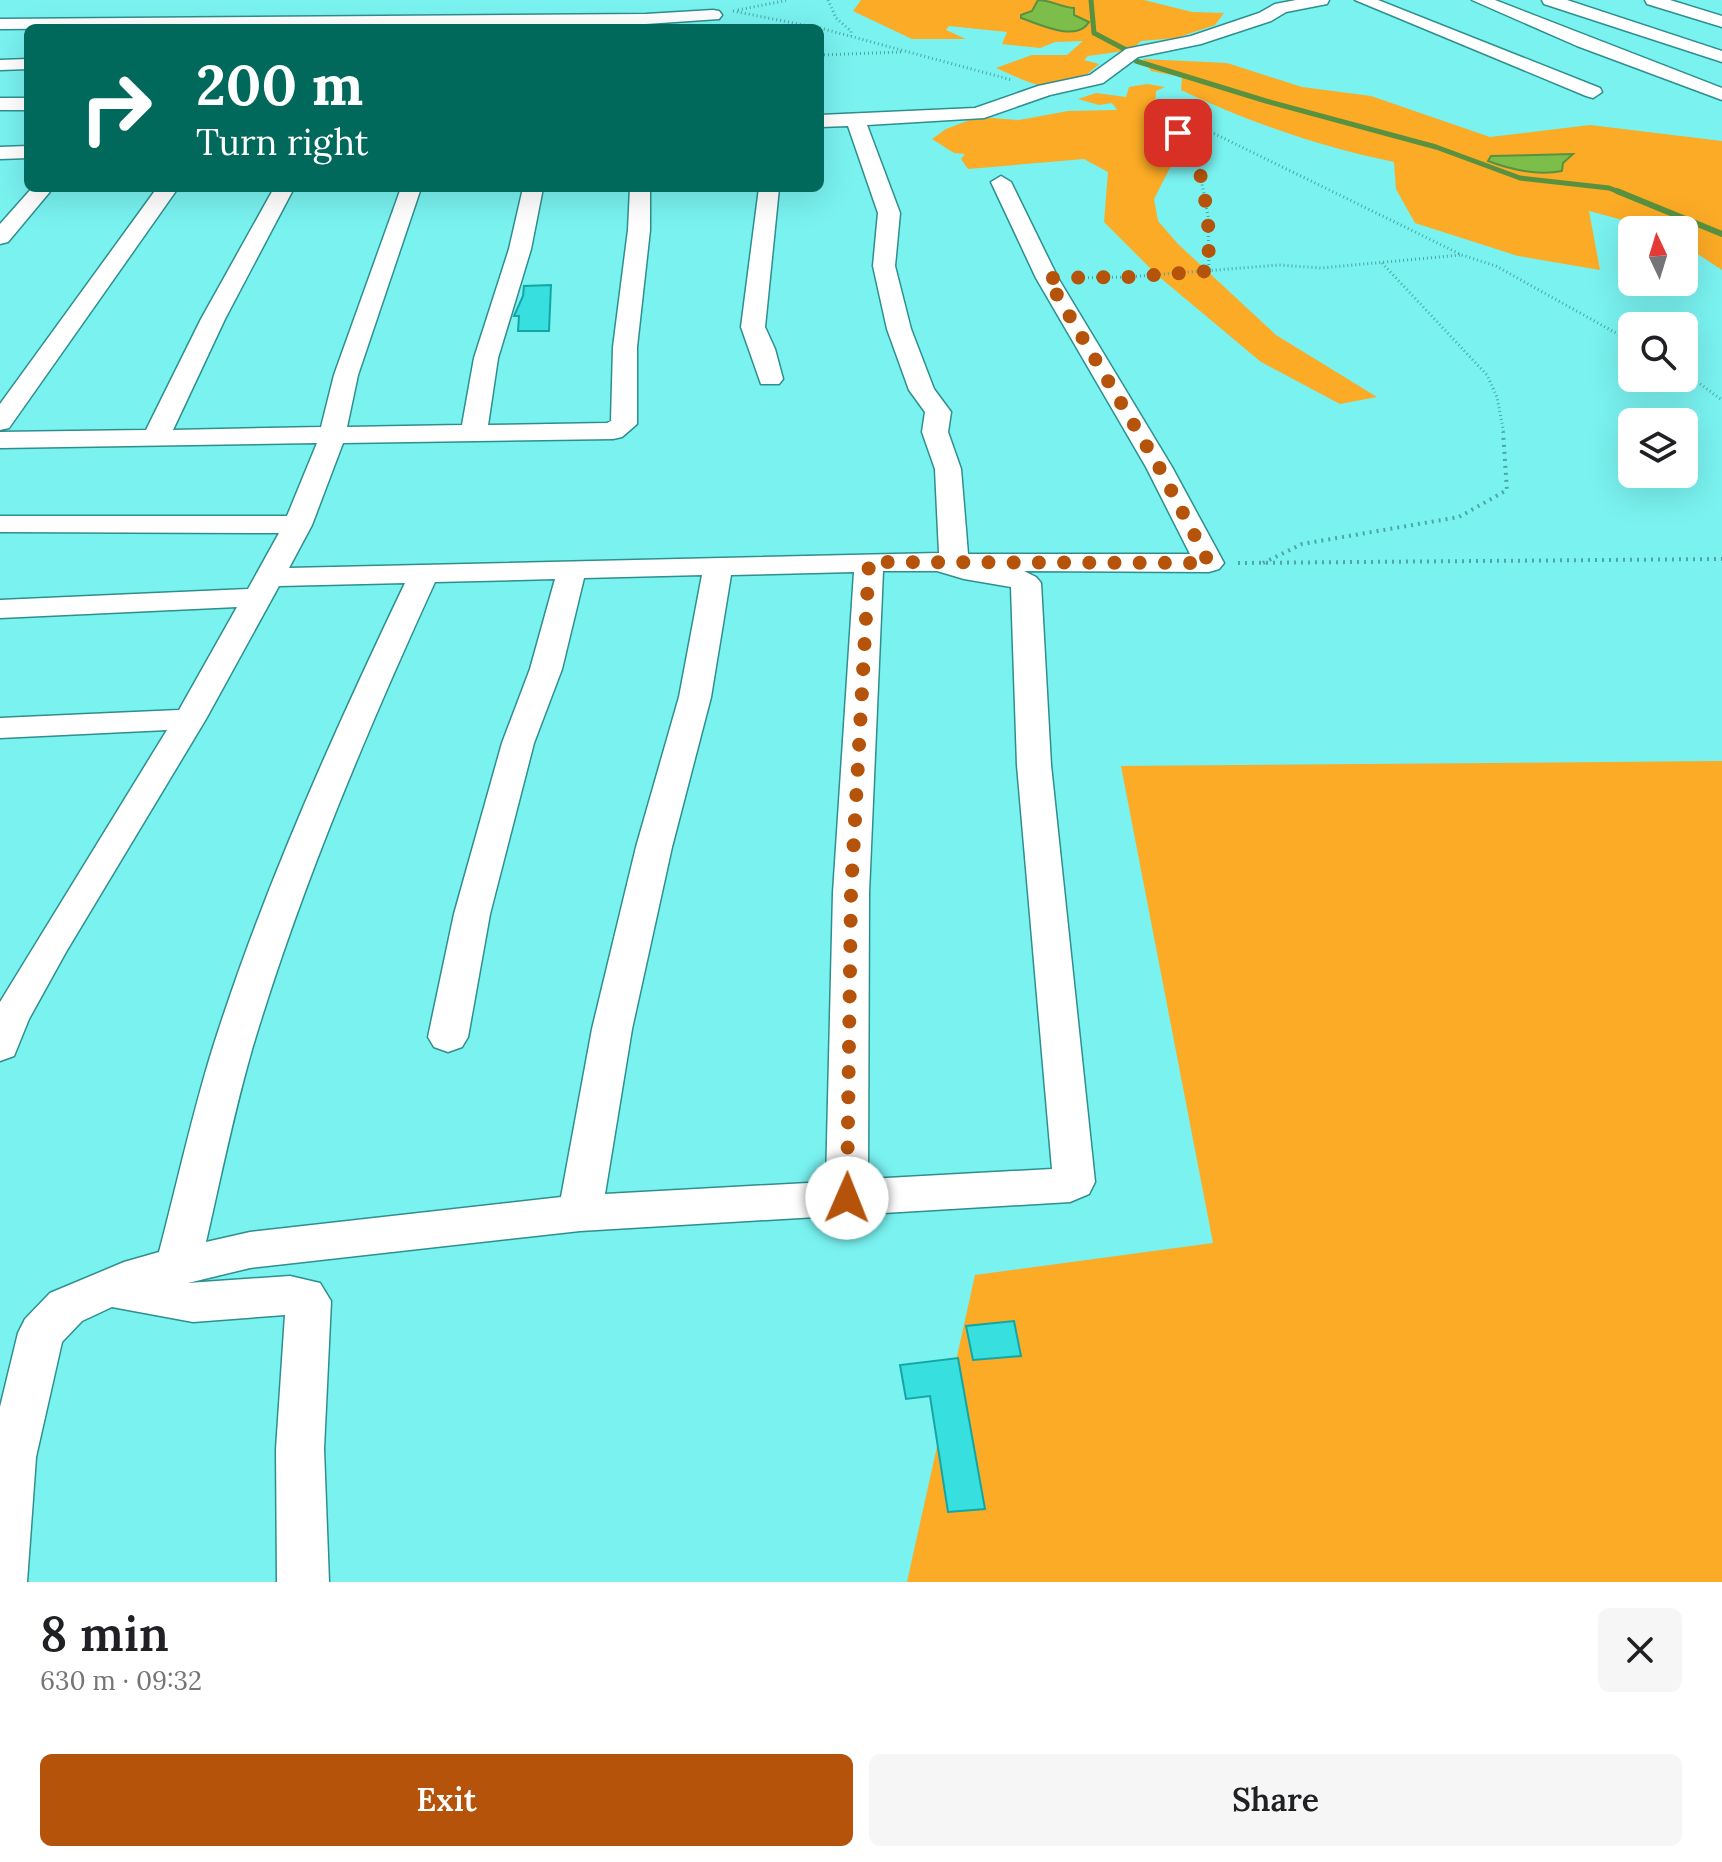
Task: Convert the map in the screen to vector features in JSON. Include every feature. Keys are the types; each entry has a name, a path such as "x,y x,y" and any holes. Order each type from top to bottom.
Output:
{"street":[{"path":"193,23 206,0"},
{"path":"824,121 967,115 1045,90 1096,79 1132,53 1195,40 1265,17 1281,8 1321,0"},
{"path":"1363,0 1593,92"},
{"path":"1480,0 1722,94"},
{"path":"1550,0 1722,57"},
{"path":"1653,0 1722,22"},
{"path":"0,24 719,12"},
{"path":"0,65 24,64"},
{"path":"0,104 24,104"},
{"path":"855,119 889,213 883,256 899,329 922,390 938,412 935,432 948,469 948,562"},
{"path":"0,153 24,152"},
{"path":"0,609 424,573 869,562 1209,563 1159,467 1047,278 1001,182"},
{"path":"0,422 165,192"},
{"path":"155,439 213,319 282,192"},
{"path":"0,1046 10,1019 49,949 190,719 298,525 332,438 346,375 410,192"},
{"path":"474,434 486,358 520,249 532,192"},
{"path":"0,440 332,438 613,431 624,424 625,347 639,230 640,192"},
{"path":"768,192 753,327 763,349 770,379"},
{"path":"0,202 38,195"},
{"path":"0,237 38,195"},
{"path":"0,524 153,522 298,525"},
{"path":"847,1198 851,893 869,562"},
{"path":"1,1582 12,1457 41,1333 66,1307 91,1293 140,1275 250,1250 580,1213 1070,1185 1076,1179 1034,765 1026,583 1010,576 964,573 948,562"},
{"path":"580,1213 612,1029 654,847 695,697 718,566"},
{"path":"448,1037 472,914 518,743 546,669 572,569"},
{"path":"178,1265 233,1048 295,866 361,709 424,573"},
{"path":"0,728 190,719"},
{"path":"111,1288 174,1302 290,1295 304,1297 308,1301 300,1449 303,1582"}],"path":[{"path":"719,12 788,0"},
{"path":"828,0 829,8 841,26 851,31 851,36"},
{"path":"719,12 735,11 799,24"},
{"path":"824,29 1045,90"},
{"path":"824,55 889,51 919,53"},
{"path":"1209,271 1208,216 1196,151 1161,115 1213,133 1462,255 1496,266 1618,334"},
{"path":"1047,278 1128,277 1279,265 1321,268 1462,255"},
{"path":"1263,563 1302,544 1459,517 1507,490 1500,408 1493,383 1471,352 1461,347 1382,263"},
{"path":"1698,382 1722,400"},
{"path":"1209,563 1722,559"}],"shaded area":[{"path":"861,0 1144,0 1192,12 1224,13 1215,25 1176,38 1141,41 1131,50 1088,56 1084,60 1099,64 1085,76 1060,87 1049,87 1025,81 996,68 1032,55 1067,55 1083,41 1055,42 1040,48 1002,44 1007,32 949,26 946,30 966,39 912,39 853,11"},
{"path":"1038,0 1074,8 1074,15 1089,22 1083,28 1067,32 1021,18 1021,15 1032,11"},
{"path":"1143,59 1227,63 1302,87 1371,96 1490,137 1590,125 1722,141 1722,270 1698,254 1698,216 1618,216 1618,219 1589,211 1600,270 1518,256 1415,223 1396,189 1394,162 1312,141 1232,113 1181,90 1182,77 1151,71"},
{"path":"1147,84 1165,87 1156,91 1152,140 1154,147 1175,158 1154,199 1158,221 1178,244 1276,335 1377,397 1340,404 1261,362 1157,275 1104,222 1108,172 1084,159 968,169 961,159 965,154 954,153 932,139 946,129 978,117 1019,120 1068,111 1117,110 1112,103 1099,105 1078,99 1096,93 1126,97 1129,87"},
{"path":"1573,154 1563,163 1562,171 1543,173 1488,161 1491,156"},
{"path":"1722,761 1722,1582 907,1582 975,1275 1213,1243 1121,766"}],"building":[{"path":"551,285 549,331 518,331 519,316 514,316 524,286"},
{"path":"1014,1321 1021,1356 973,1360 966,1326"},
{"path":"958,1358 985,1509 948,1512 930,1396 906,1399 900,1365"}],"waterway":[{"path":"1091,0 1094,33 1132,53 1136,61 1266,101 1436,147 1520,178 1609,188 1620,192"},
{"path":"1620,192 1722,234"}],"route":[{"path":"847,1198 851,893 869,562 1209,563 1159,467 1047,278 1128,277 1209,271 1208,216 1196,151 1178,133"}]}
